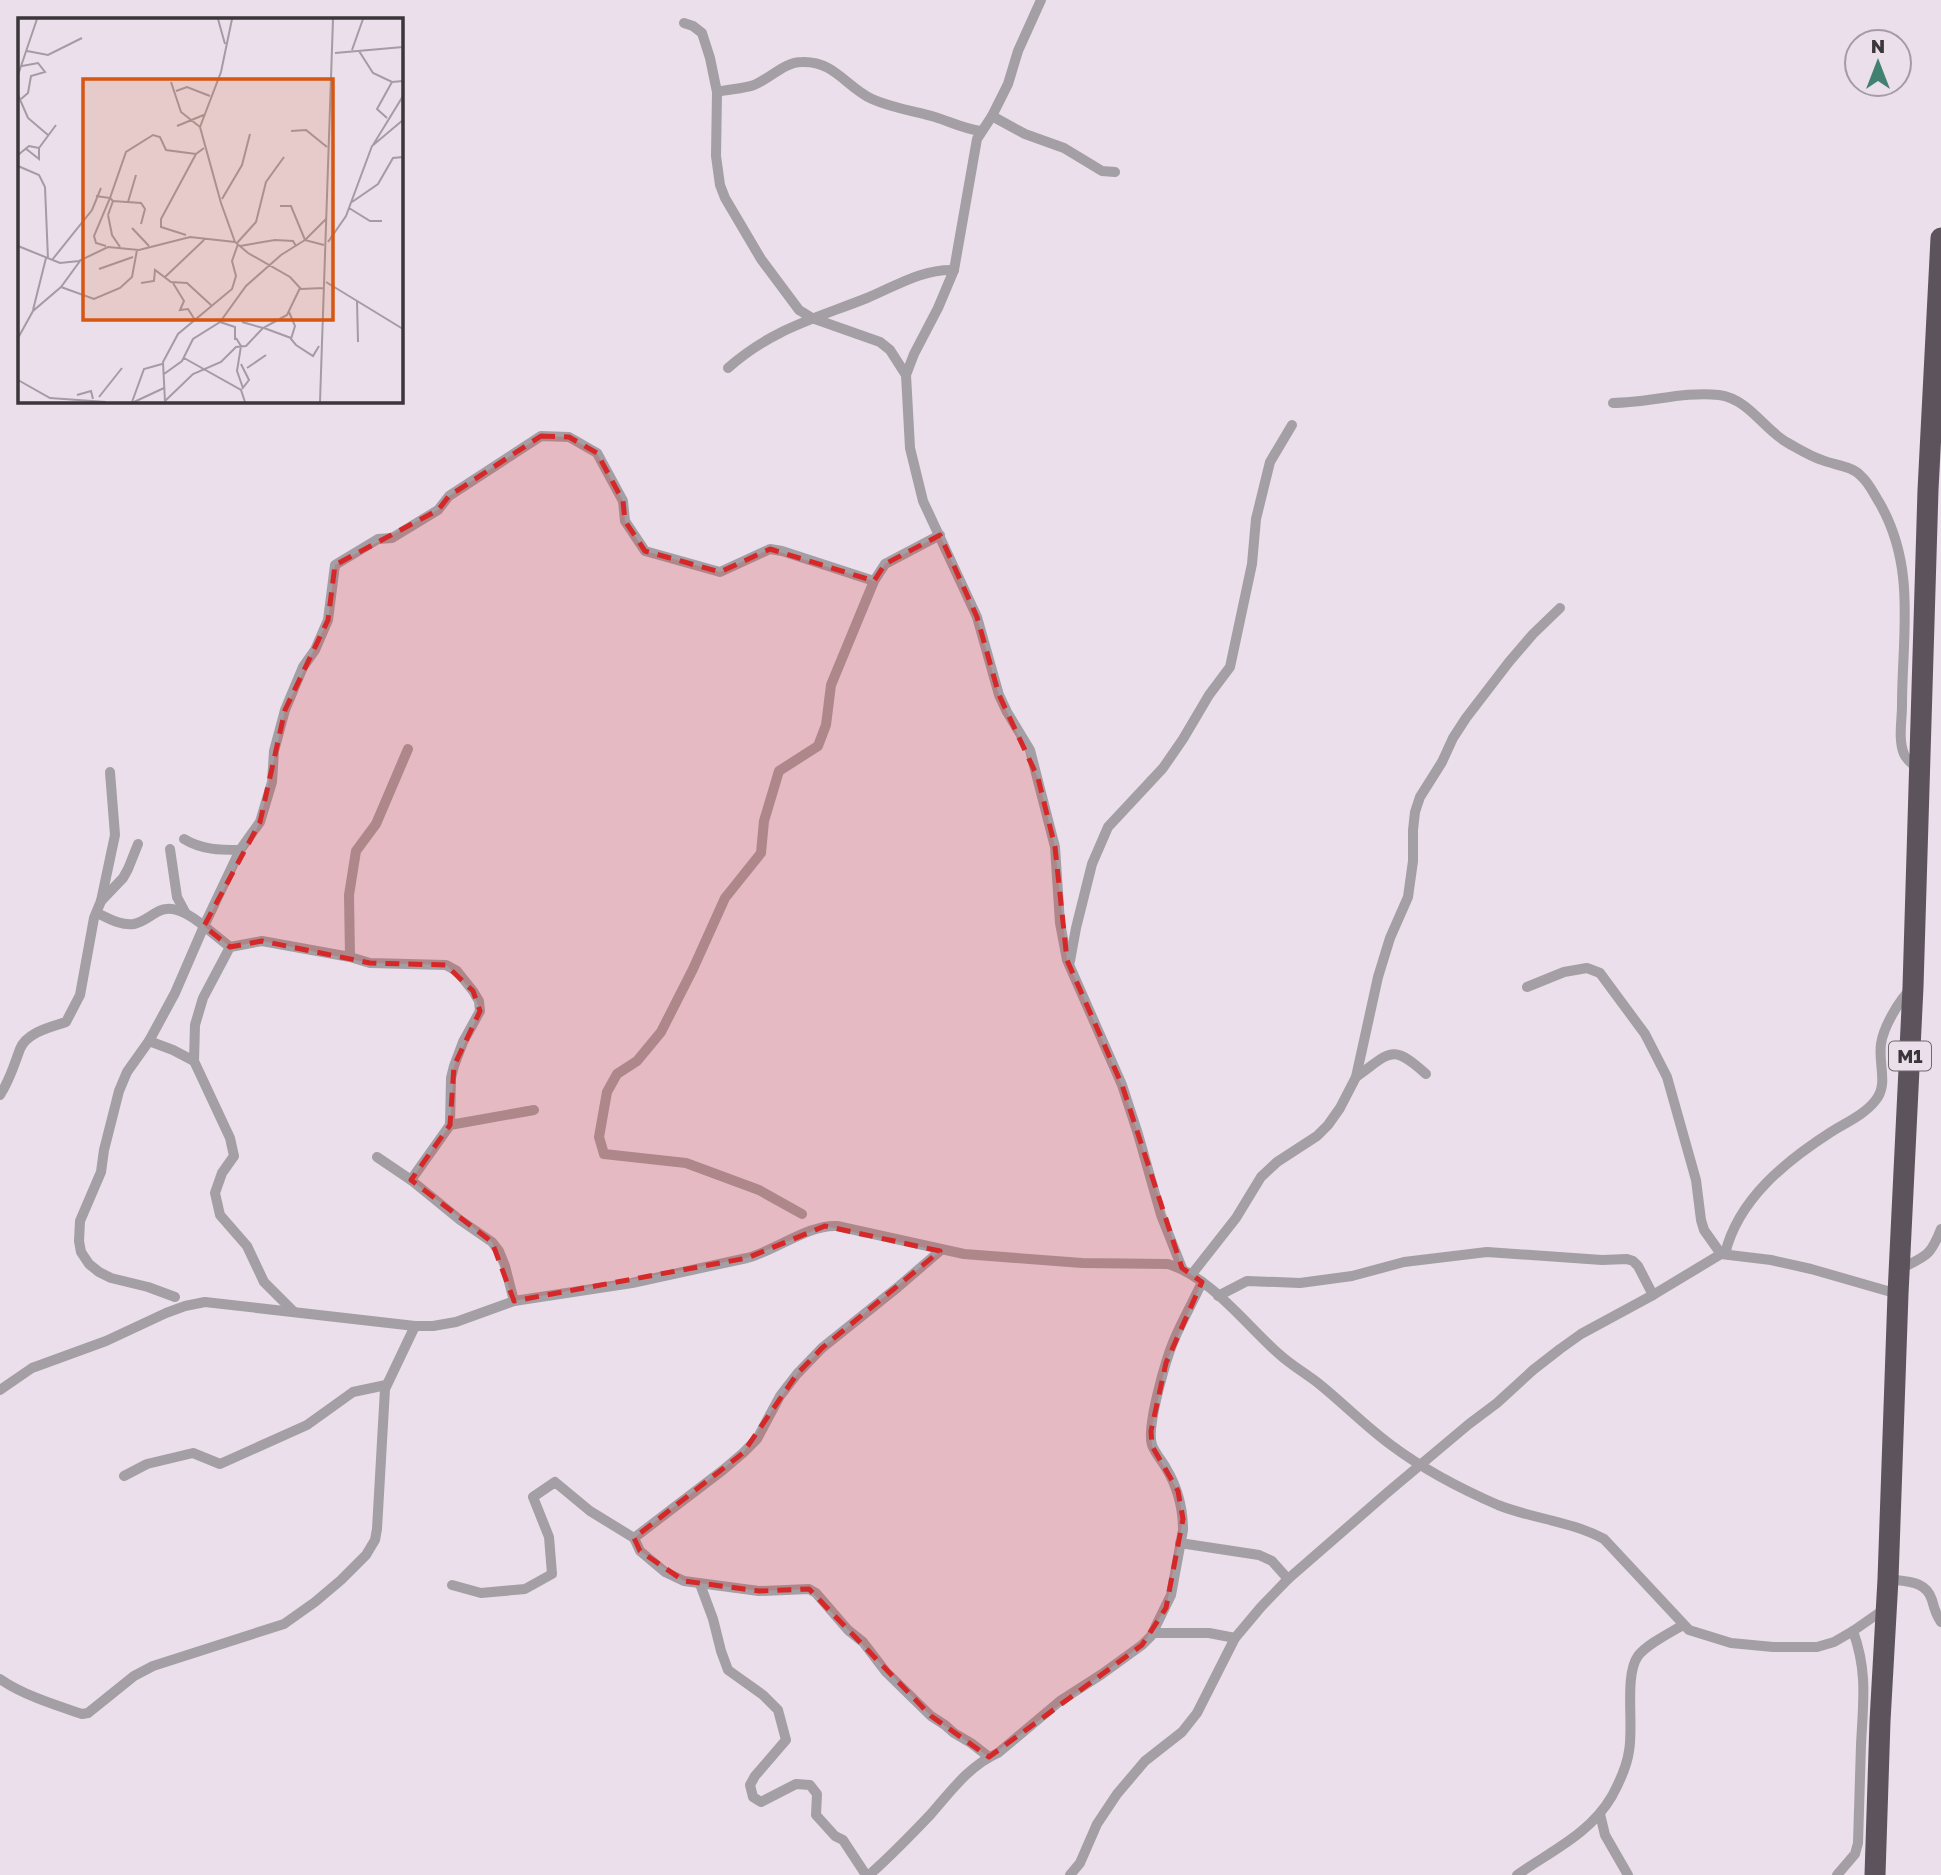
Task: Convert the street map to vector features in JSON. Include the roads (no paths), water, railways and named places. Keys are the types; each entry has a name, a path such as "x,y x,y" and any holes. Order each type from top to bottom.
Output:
{"highway":[{"name":"M1","path":"1875,1875 1913,987 1928,503 1941,237"}],"street":[{"path":"1041,0 1018,51 1008,84 981,131 974,150 954,271 906,375 910,448 923,501 977,617 999,695 1030,750 1055,847 1060,923 1066,960 1122,1085 1161,1214 1187,1271"},
{"path":"684,23 702,33 708,47 717,92 716,156 720,185 725,198 772,275 799,310 812,318 880,342 890,350 906,375"},
{"path":"717,92 750,86 793,62 809,61 834,70 854,89 871,99 963,128 981,131"},
{"path":"992,116 1026,134 1065,148 1102,171 1115,172"},
{"path":"728,368 771,337 812,318 867,298 910,278 933,271 954,271"},
{"path":"1613,403 1685,394 1731,398 1743,405 1782,440 1819,460 1862,476 1894,532 1901,558 1906,611 1902,746 1905,757 1920,770"},
{"path":"1070,968 1070,955 1092,864 1108,827 1163,768 1230,667 1252,564 1256,519 1270,462 1292,425"},
{"path":"176,1297 99,1272 81,1252 80,1221 101,1172 119,1091 127,1072 149,1041 175,993 240,850 260,822 272,782 274,751 285,710 328,620 335,565 378,539 392,538 438,510 449,496 541,436 569,437 597,453 623,501 625,521 645,551 720,572 769,550 782,551 874,581"},
{"path":"802,1214 759,1189 686,1163 604,1154 599,1137 607,1091 617,1074 637,1061 661,1032 725,898 761,853 764,821 779,771 818,746 826,725 831,685 874,581 885,564 940,535"},
{"path":"1187,1271 1236,1218 1261,1177 1276,1162 1311,1140 1328,1125 1356,1077 1378,977 1390,938 1408,897 1413,861 1414,821 1420,797 1466,718 1509,662 1560,608"},
{"path":"350,957 349,895 356,852 376,824 408,748"},
{"path":"0,1095 13,1072 22,1045 45,1028 66,1022 76,1006 91,927 101,901 114,835 110,772"},
{"path":"184,839 208,849 240,850"},
{"path":"101,901 122,878 138,844"},
{"path":"170,849 177,897 185,912 230,947 262,941 370,963 446,965 457,971 473,991 479,1001 480,1011 463,1042 454,1066 451,1078 450,1125 411,1180"},
{"path":"97,913 123,924 134,924 160,910 185,912"},
{"path":"230,947 204,998 195,1025 194,1061 230,1138 234,1156 222,1173 215,1193 220,1215 247,1246 264,1282 293,1311"},
{"path":"1527,987 1564,972 1587,968 1600,973 1645,1034 1667,1077 1696,1180 1704,1230 1723,1254"},
{"path":"1723,1254 1734,1227 1765,1184 1813,1143 1876,1101 1882,1088 1881,1040 1898,1005 1913,987"},
{"path":"149,1041 173,1049 194,1061"},
{"path":"1356,1077 1380,1058 1395,1054 1402,1054 1426,1074"},
{"path":"450,1125 534,1110"},
{"path":"377,1157 492,1242 505,1266 513,1301"},
{"path":"0,1390 32,1368 106,1341 166,1313 196,1303 433,1325 456,1322 513,1301 632,1283 747,1258 825,1226 837,1226 964,1254 1168,1264 1187,1271 1202,1282 1281,1356 1318,1383 1391,1445 1421,1465 1459,1487 1501,1506 1545,1517 1605,1539 1637,1577 1689,1630 1731,1643 1817,1647 1834,1642 1887,1607"},
{"path":"1900,1269 1931,1252 1941,1229"},
{"path":"634,1538 743,1453 757,1439 780,1395 822,1348 941,1250"},
{"path":"1218,1296 1247,1281 1300,1283 1352,1276 1439,1256 1487,1252 1602,1260 1627,1259 1639,1266 1653,1295"},
{"path":"1070,1875 1080,1863 1097,1824 1117,1794 1145,1761 1182,1732 1196,1713 1234,1639 1288,1579 1560,1349 1723,1254 1771,1260 1811,1269 1898,1294"},
{"path":"700,1584 728,1670 763,1695 778,1710 783,1727 786,1740 755,1776 750,1785 753,1797 761,1802 796,1784 810,1785 817,1794 817,1815 822,1824 843,1840 867,1875 916,1830 967,1773 998,1753 1060,1701 1084,1687 1142,1645 1154,1633 1171,1595 1183,1519 1178,1491 1152,1446 1154,1412 1174,1339 1202,1282"},
{"path":"0,1679 32,1695 85,1714 134,1676 153,1666 280,1626 341,1580 366,1555 375,1540 386,1385 415,1325"},
{"path":"124,1476 147,1464 193,1453 220,1464 307,1426 353,1392 386,1385"},
{"path":"452,1585 481,1593 525,1589 552,1574 550,1537 533,1497 555,1482 590,1511 634,1538 640,1551 665,1572 684,1581 759,1591 809,1589 816,1593 848,1630 863,1642 886,1672 931,1716 989,1757"},
{"path":"1180,1543 1259,1555 1272,1561 1288,1579"},
{"path":"1888,1579 1926,1587 1941,1622"},
{"path":"1517,1875 1581,1832 1600,1814 1612,1796 1629,1753 1630,1696 1635,1660 1640,1653 1683,1625"},
{"path":"1837,1875 1855,1854 1858,1843 1864,1702 1863,1669 1853,1631"},
{"path":"1154,1633 1209,1633 1234,1639"},
{"path":"1600,1814 1605,1835 1628,1875"}]}
